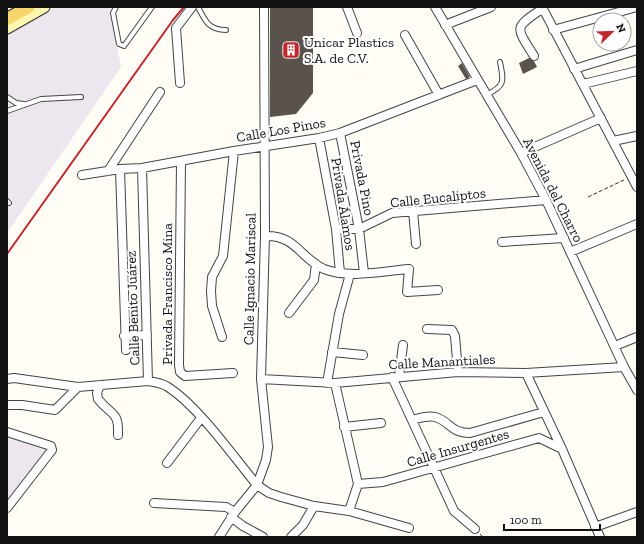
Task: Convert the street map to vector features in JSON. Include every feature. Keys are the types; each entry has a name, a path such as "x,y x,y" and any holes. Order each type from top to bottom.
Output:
{"main road":[{"path":"7,11 14,7"},
{"path":"7,20 29,7"},
{"path":"7,28 44,7"}],"street":[{"path":"180,83 176,28 192,7"},
{"name":"Calle Ignacio Mariscal","path":"219,537 233,514 257,485 266,460 268,447 261,379 265,236 264,7"},
{"path":"347,7 357,33"},
{"name":"Avenida del Charro","path":"435,7 546,200 624,367 636,386"},
{"path":"445,25 491,7"},
{"path":"554,30 637,7"},
{"path":"534,56 520,33 520,27 521,22 542,8 635,182"},
{"path":"405,35 439,95"},
{"path":"574,69 637,50"},
{"path":"583,84 637,71"},
{"name":"Calle Los Pinos","path":"82,176 120,169 142,168 234,151 320,138 340,133 477,80"},
{"path":"108,171 160,92"},
{"path":"520,153 601,118"},
{"name":"Privada Pino","path":"340,133 359,229 364,273"},
{"path":"613,141 637,136"},
{"name":"Privada Álamos","path":"320,138 336,229 340,273"},
{"path":"222,337 212,306 211,291 212,277 223,256 234,151"},
{"name":"Privada Francisco Mina","path":"181,161 180,372 185,376 233,374"},
{"name":"Calle Benito Juárez","path":"142,168 148,381 167,387 201,418 257,485 269,493 314,506 349,511 409,528"},
{"path":"120,169 124,336 126,350"},
{"name":"Calle Eucaliptos","path":"336,229 359,229 392,213 546,200"},
{"path":"413,211 416,244"},
{"path":"570,252 637,224"},
{"path":"265,236 285,238 316,264 340,273 350,274 409,269 407,292 438,290"},
{"path":"502,242 564,238"},
{"path":"289,314 314,280 316,264"},
{"path":"349,511 358,484 331,383 332,352 339,314 350,274"},
{"path":"428,329 452,330 455,336 458,372"},
{"path":"124,336 147,335"},
{"path":"615,346 637,337"},
{"path":"403,345 396,377 412,420 454,511 475,529"},
{"path":"332,352 363,355"},
{"name":"Calle Manantiales","path":"261,379 331,383 458,372 526,373 624,367"},
{"path":"526,373 562,449 600,537"},
{"path":"7,379 14,378 78,387 148,381"},
{"path":"100,385 97,393 98,399 116,416 119,422 118,435"},
{"path":"7,405 22,405 55,410 78,387"},
{"path":"412,420 424,417 434,417 460,433 470,433 544,412"},
{"path":"168,463 201,418"},
{"path":"344,427 382,423"},
{"path":"7,432 51,446 52,450 7,508"},
{"name":"Calle Insurgentes","path":"358,484 383,482 434,469 539,438 562,449"},
{"path":"154,503 226,507 243,526 263,537"},
{"path":"291,537 303,525 314,506"},
{"path":"595,527 637,512"}],"lane":[{"path":"116,7 114,13 119,44 124,46 152,7"},
{"path":"198,7 208,26 217,30 226,30"},
{"path":"486,95 499,89 502,84 503,79 500,62"},
{"path":"7,97 16,103 24,104"},
{"path":"7,111 41,99 81,97"}],"path":[{"path":"588,197 635,182"}],"shaded area":[{"path":"54,7 110,7 121,67 7,233 7,33"},
{"path":"7,436 49,448 7,501"}],"building":[{"name":"Unicar Plastics S.A. de C.V.","path":"270,7 313,7 313,93 296,114 270,117"},
{"path":"529,58 534,61 537,67 523,74 519,63"},
{"path":"462,63 470,77 466,79 458,66"}],"railway":[{"path":"7,254 173,20 184,7"}],"place":[{"name":"Unicar Plastics S.A. de C.V.","path":"291,50"}]}
